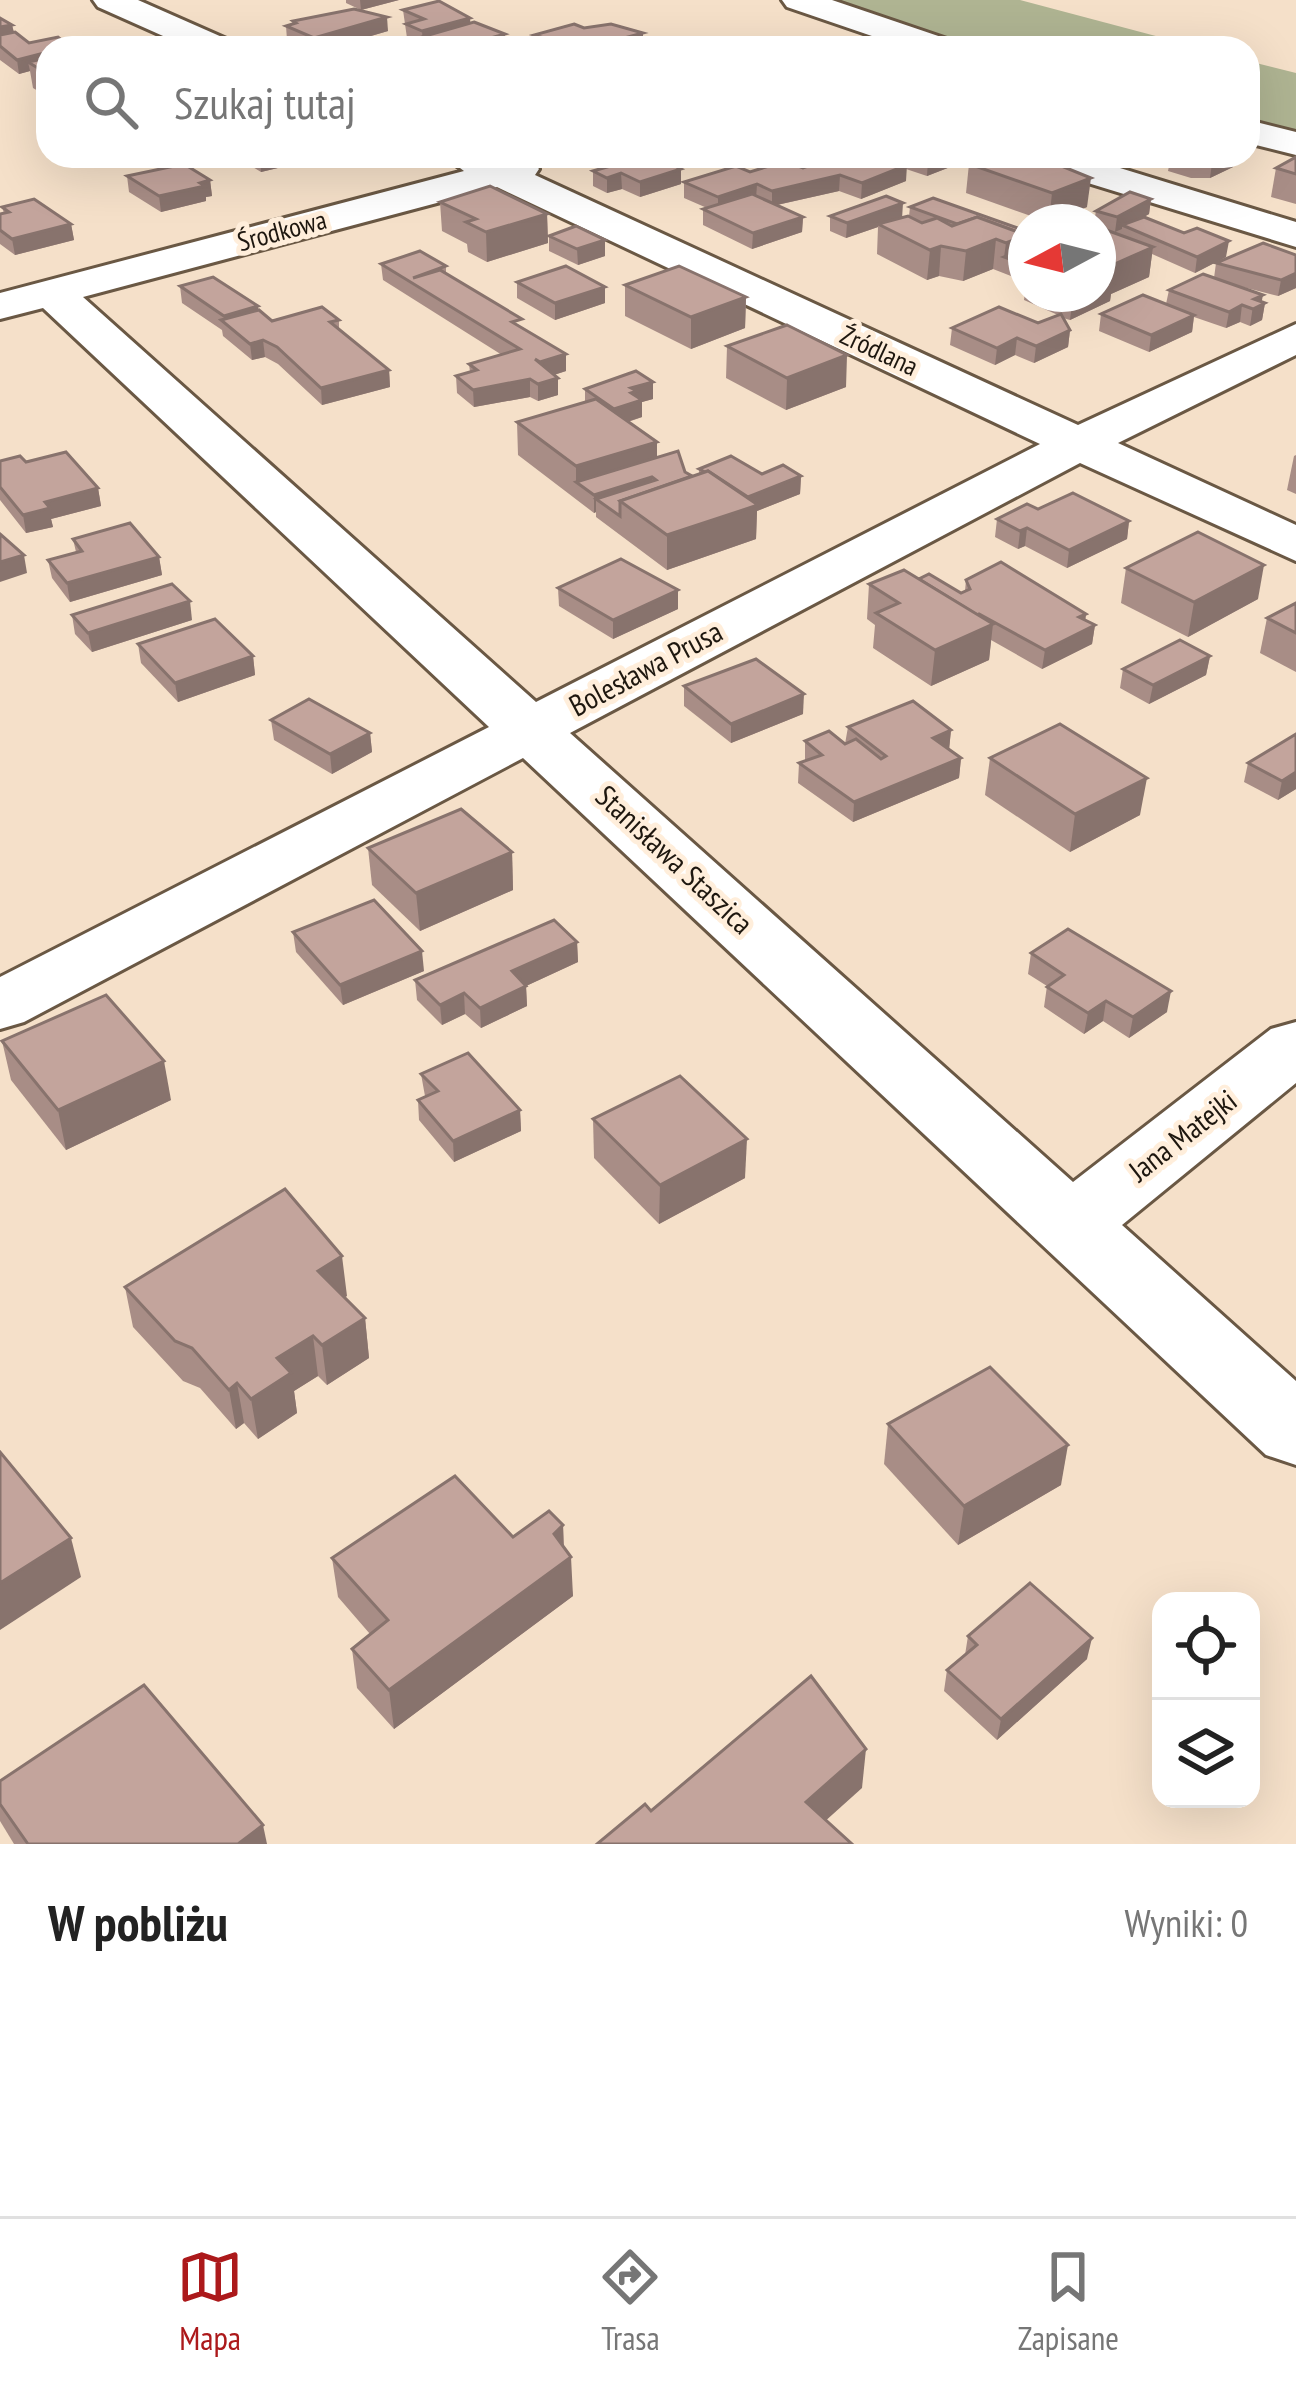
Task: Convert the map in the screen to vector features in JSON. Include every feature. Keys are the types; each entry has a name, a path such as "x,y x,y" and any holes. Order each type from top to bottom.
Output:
{"street":[{"path":"110,0 191,36"},
{"path":"799,0 905,36"},
{"path":"1260,134 1296,144"},
{"name":"Środkowa","path":"25,298 472,168"},
{"name":"Źródlana","path":"488,168 1296,545"},
{"path":"1079,168 1296,235"},
{"name":"Stanisława Staszica","path":"25,298 532,728 1296,1431"},
{"name":"Bolesława Prusa","path":"0,1006 1078,444 1296,338"},
{"name":"Jana Matejki","path":"1070,1225 1296,1046"}],"green space":[{"path":"827,0 1020,0 1156,36 940,36"},
{"path":"1260,64 1296,73 1296,132 1260,122"}],"building":[{"path":"439,1 470,18 422,31 406,24 424,19 403,10"},
{"path":"354,9 387,17 321,36 286,26 296,23 293,21"},
{"path":"474,22 505,34 498,36 425,36"},
{"path":"574,24 584,28 611,24 643,33 632,36 534,35"},
{"path":"15,32 29,43 36,42 36,55 17,60 0,46 0,35"},
{"path":"1296,157 1296,174 1276,168"},
{"path":"190,168 210,180 200,183 205,186 159,196 127,176"},
{"path":"730,168 750,172 763,168 900,168 862,183 840,175 772,191 757,184 718,197 684,182"},
{"path":"980,168 1066,168 1091,178 1052,193"},
{"path":"681,169 640,182 621,173 607,178 593,171"},
{"path":"490,186 547,214 486,232 466,222 476,219 440,202"},
{"path":"1130,192 1151,199 1117,217 1116,204 1109,204"},
{"path":"752,194 803,217 753,233 703,209"},
{"path":"886,196 903,203 847,223 830,216"},
{"path":"933,198 1008,228 977,217 957,224 910,207"},
{"path":"34,199 71,224 12,239 0,230 0,214 9,212 2,207"},
{"path":"908,216 922,223 937,218 952,226 977,217 1008,228 1008,242 996,239 966,251 941,246 930,250 878,224"},
{"path":"1144,217 1184,233 1197,228 1229,241 1197,257 1122,225"},
{"path":"576,226 605,240 577,249 549,236"},
{"path":"1116,234 1153,247 1116,263"},
{"path":"1263,243 1296,255 1296,273 1281,280 1216,263"},
{"path":"420,251 446,266 413,278 440,270 522,319 512,322 566,354 540,362 535,359 558,378 473,390 456,376 477,370 469,364 520,349 381,264"},
{"path":"566,266 605,287 555,303 517,282"},
{"path":"679,266 746,297 691,317 625,285"},
{"path":"1203,274 1263,295 1254,299 1265,303 1253,309 1242,305 1229,312 1169,290"},
{"path":"213,277 258,306 224,316 180,286"},
{"path":"1143,295 1194,315 1151,335 1101,314 1116,312 1116,307"},
{"path":"322,307 339,320 330,322 389,370 321,388 277,347 263,340 250,344 221,320 259,310 272,321"},
{"path":"999,307 1038,323 1061,314 1070,330 1036,346 1017,338 997,348 952,328"},
{"path":"787,325 847,355 787,378 727,346"},
{"path":"636,371 653,382 631,388 642,400 614,409 585,389"},
{"path":"596,399 657,442 576,466 517,422"},
{"path":"678,451 685,472 692,476 620,501 620,516 596,499 656,480 652,477 594,495 576,482"},
{"path":"66,452 98,488 45,502 50,508 23,515 0,487 0,461 20,456 26,462"},
{"path":"731,456 762,474 783,465 801,476 748,497 699,469"},
{"path":"708,471 758,505 667,535 620,501"},
{"path":"1073,493 1129,521 1069,550 997,519 1027,504 1038,509"},
{"path":"130,523 159,557 67,583 48,560 82,551 73,539"},
{"path":"1198,532 1264,565 1194,602 1126,568"},
{"path":"0,534 24,555 0,562"},
{"path":"621,559 678,590 613,620 558,588"},
{"path":"1001,562 1086,614 1079,617 1095,625 1045,650 919,579 929,574 961,593 970,589 966,580"},
{"path":"904,570 993,624 935,650 876,613 899,603 869,584"},
{"path":"172,584 190,601 88,633 72,615"},
{"path":"1296,603 1296,633 1267,618"},
{"path":"215,619 253,656 175,683 138,644"},
{"path":"1180,640 1210,656 1153,685 1123,669"},
{"path":"756,659 804,694 731,724 684,686"},
{"path":"309,699 370,733 330,754 271,720"},
{"path":"913,701 951,730 933,738 961,758 854,802 799,763 822,755 805,741 829,731 845,744 856,739 881,759 886,756 848,727"},
{"path":"1060,724 1147,778 1075,814 990,758"},
{"path":"1296,734 1296,772 1282,781 1248,763"},
{"path":"461,809 512,852 416,893 368,848"},
{"path":"374,900 422,951 340,985 293,932"},
{"path":"554,920 577,942 512,971 526,986 480,1008 464,993 440,1005 415,980"},
{"path":"1068,929 1171,991 1133,1017 1106,1001 1088,1013 1047,987 1064,975 1031,953"},
{"path":"106,995 164,1061 58,1110 2,1041"},
{"path":"468,1053 520,1110 453,1141 418,1100 438,1091 421,1074"},
{"path":"680,1076 747,1139 660,1185 593,1119"},
{"path":"285,1189 342,1256 318,1271 365,1318 322,1345 313,1336 277,1358 291,1373 251,1399 237,1383 229,1390 192,1348 175,1341 125,1287"},
{"path":"990,1367 1068,1445 964,1506 888,1424"},
{"path":"0,1452 71,1538 0,1583"},
{"path":"455,1476 513,1537 549,1511 563,1525 554,1534 571,1557 389,1690 352,1649 388,1620 332,1558"},
{"path":"1030,1583 1092,1638 1001,1719 947,1670 977,1645 968,1636"},
{"path":"811,1676 866,1749 806,1802 852,1844 597,1844 645,1804 651,1811"},
{"path":"144,1685 263,1825 238,1844 28,1844 0,1804 0,1781"}]}
